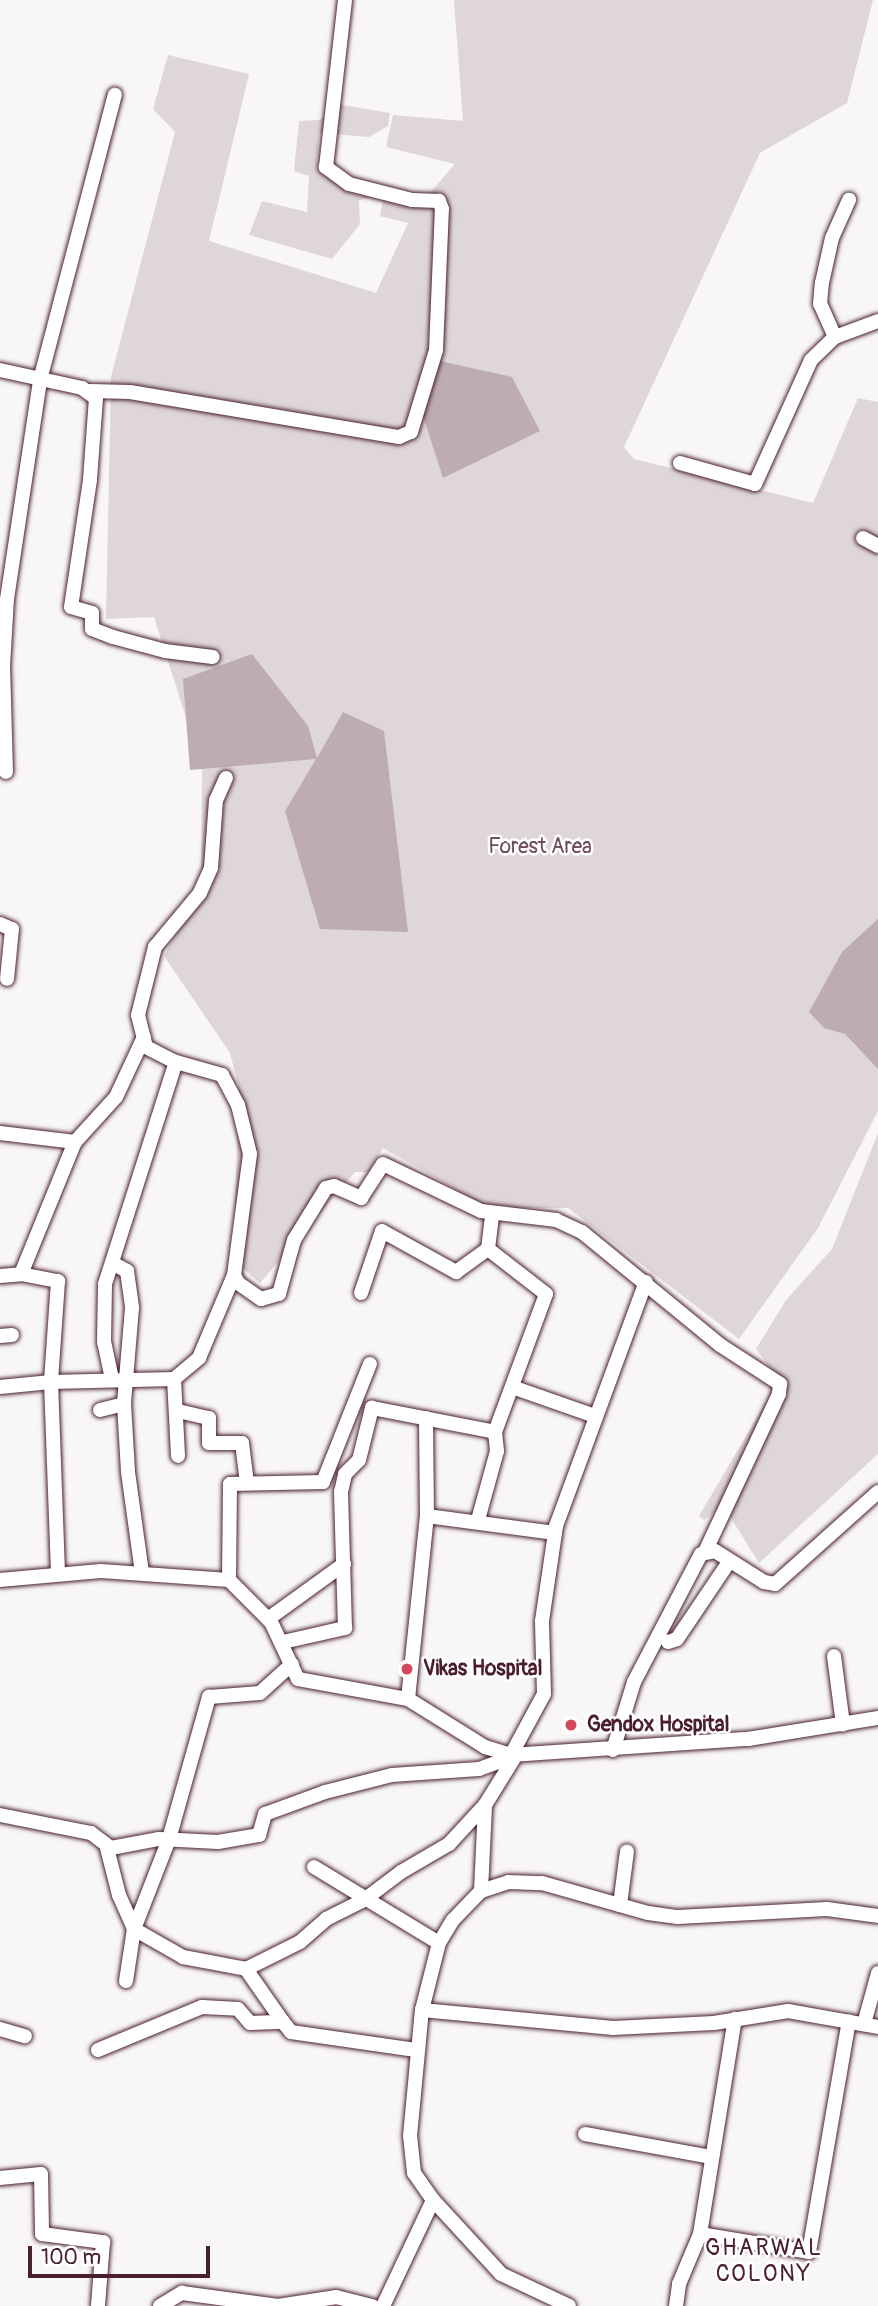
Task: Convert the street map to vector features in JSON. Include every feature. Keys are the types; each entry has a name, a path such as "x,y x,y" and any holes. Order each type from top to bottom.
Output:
{"street":[{"path":"0,370 90,391 130,392 399,437 411,432 436,350 442,209 439,201 412,200 349,184 326,167 345,0"},
{"path":"6,772 3,666 7,599 40,380 115,95"},
{"path":"835,337 822,313 822,283 832,239 849,200"},
{"path":"680,463 755,484 796,385 820,348 835,337 878,321"},
{"path":"90,391 97,403 96,415 71,607 92,613 92,629 113,637 165,652 214,657"},
{"path":"863,538 878,546"},
{"path":"0,1387 51,1382 174,1379 198,1358 234,1275 250,1154 247,1132 222,1075 155,1054 144,1037 138,1014 155,947 200,892 211,868 216,800 226,778"},
{"path":"0,924 12,929 7,979"},
{"path":"21,1274 75,1142 116,1097 144,1037"},
{"path":"142,1573 128,1472 124,1404 119,1379 104,1342 105,1284 176,1062"},
{"path":"0,1133 75,1142"},
{"path":"234,1275 244,1290 261,1299 279,1294 293,1240 326,1188 334,1186 361,1198 383,1164 492,1214 541,1218 572,1226 646,1282 720,1345 775,1380 781,1390 706,1550 638,1672 613,1750"},
{"path":"361,1293 382,1231 456,1272 488,1249 492,1214"},
{"path":"478,1520 497,1451 495,1432 545,1294 488,1249"},
{"path":"112,1264 127,1271 132,1308 119,1379"},
{"path":"0,1276 21,1274 58,1281 51,1382 58,1573"},
{"path":"0,1815 91,1833 107,1848 118,1895 134,1929 183,1956 246,1969 364,1900 401,1872 449,1844 485,1805 514,1755 544,1694 542,1621 555,1533 595,1416 646,1282"},
{"path":"229,1580 230,1483 323,1482 370,1364"},
{"path":"174,1379 178,1411 178,1456"},
{"path":"512,1387 595,1416"},
{"path":"100,1410 124,1404"},
{"path":"283,1642 345,1628 343,1483 345,1474 359,1460 372,1408 495,1432"},
{"path":"178,1411 209,1418 209,1443 242,1443 247,1483"},
{"path":"408,1699 427,1516 426,1418"},
{"path":"706,1550 769,1585 775,1584 878,1492"},
{"path":"427,1516 478,1520 555,1533"},
{"path":"668,1642 677,1639 729,1562"},
{"path":"268,1619 344,1564"},
{"path":"0,1580 58,1573 142,1573 229,1580 268,1619 305,1682 367,1689 408,1699 485,1747 514,1755 613,1750 779,1735 878,1718"},
{"path":"834,1656 843,1724"},
{"path":"126,1981 134,1929 169,1839 209,1697 260,1693 292,1664"},
{"path":"107,1848 169,1839 218,1842 259,1835 262,1817 292,1802 392,1775 479,1769 514,1755"},
{"path":"481,1891 485,1805"},
{"path":"621,1905 627,1851"},
{"path":"314,1867 364,1900 439,1943"},
{"path":"569,2306 501,2274 419,2185 412,2161 416,2050 422,2010 439,1943 453,1920 481,1891 525,1881 678,1917 827,1909 878,1916"},
{"path":"246,1969 291,2032 416,2050"},
{"path":"701,2234 809,2252 878,1973"},
{"path":"98,2050 202,2007 238,2009 250,2023 283,2022"},
{"path":"422,2010 613,2028 735,2019 788,2011 864,2024"},
{"path":"676,2306 679,2284 701,2234 735,2019"},
{"path":"0,2029 25,2036"},
{"path":"585,2134 712,2157"},
{"path":"0,2178 41,2174 42,2234 103,2242 98,2306"},
{"path":"383,2306 433,2200"},
{"path":"160,2306 182,2293 278,2306 336,2297 373,2306"}],"green space":[{"name":"Forest Area","path":"454,0 873,0 847,103 760,153 624,447 634,459 813,503 858,398 878,402 878,1111 818,1228 739,1339 568,1208 489,1208 383,1148 368,1172 355,1172 260,1283 233,1260 239,1088 230,1053 164,956 201,886 202,768 154,617 106,619 111,377 175,132 153,109 168,55 249,74 209,241 376,293 408,223 380,216 385,187 427,196 455,164 386,147 393,115 463,121"},
{"path":"337,104 390,113 388,126 369,137 319,133 317,166 370,182 378,196 359,200 360,224 332,259 249,235 262,201 307,212 309,176 294,171 299,121 320,120"},
{"path":"878,1133 878,1454 759,1563 726,1510 716,1511 704,1520 699,1516 779,1380 756,1349 786,1300 832,1249"}],"shaded area":[{"path":"440,361 512,377 540,431 443,478 422,413"},
{"path":"252,654 308,726 317,758 343,712 384,731 408,932 320,929 285,811 316,759 190,770 183,679"},
{"path":"878,919 878,1069 845,1034 824,1028 809,1012 842,952"}],"place":[{"name":"Vikas Hospital","path":"407,1669"},
{"name":"Gendox Hospital","path":"571,1725"}],"district":[{"name":"GHARWAL COLONY","path":"764,2261"}]}
